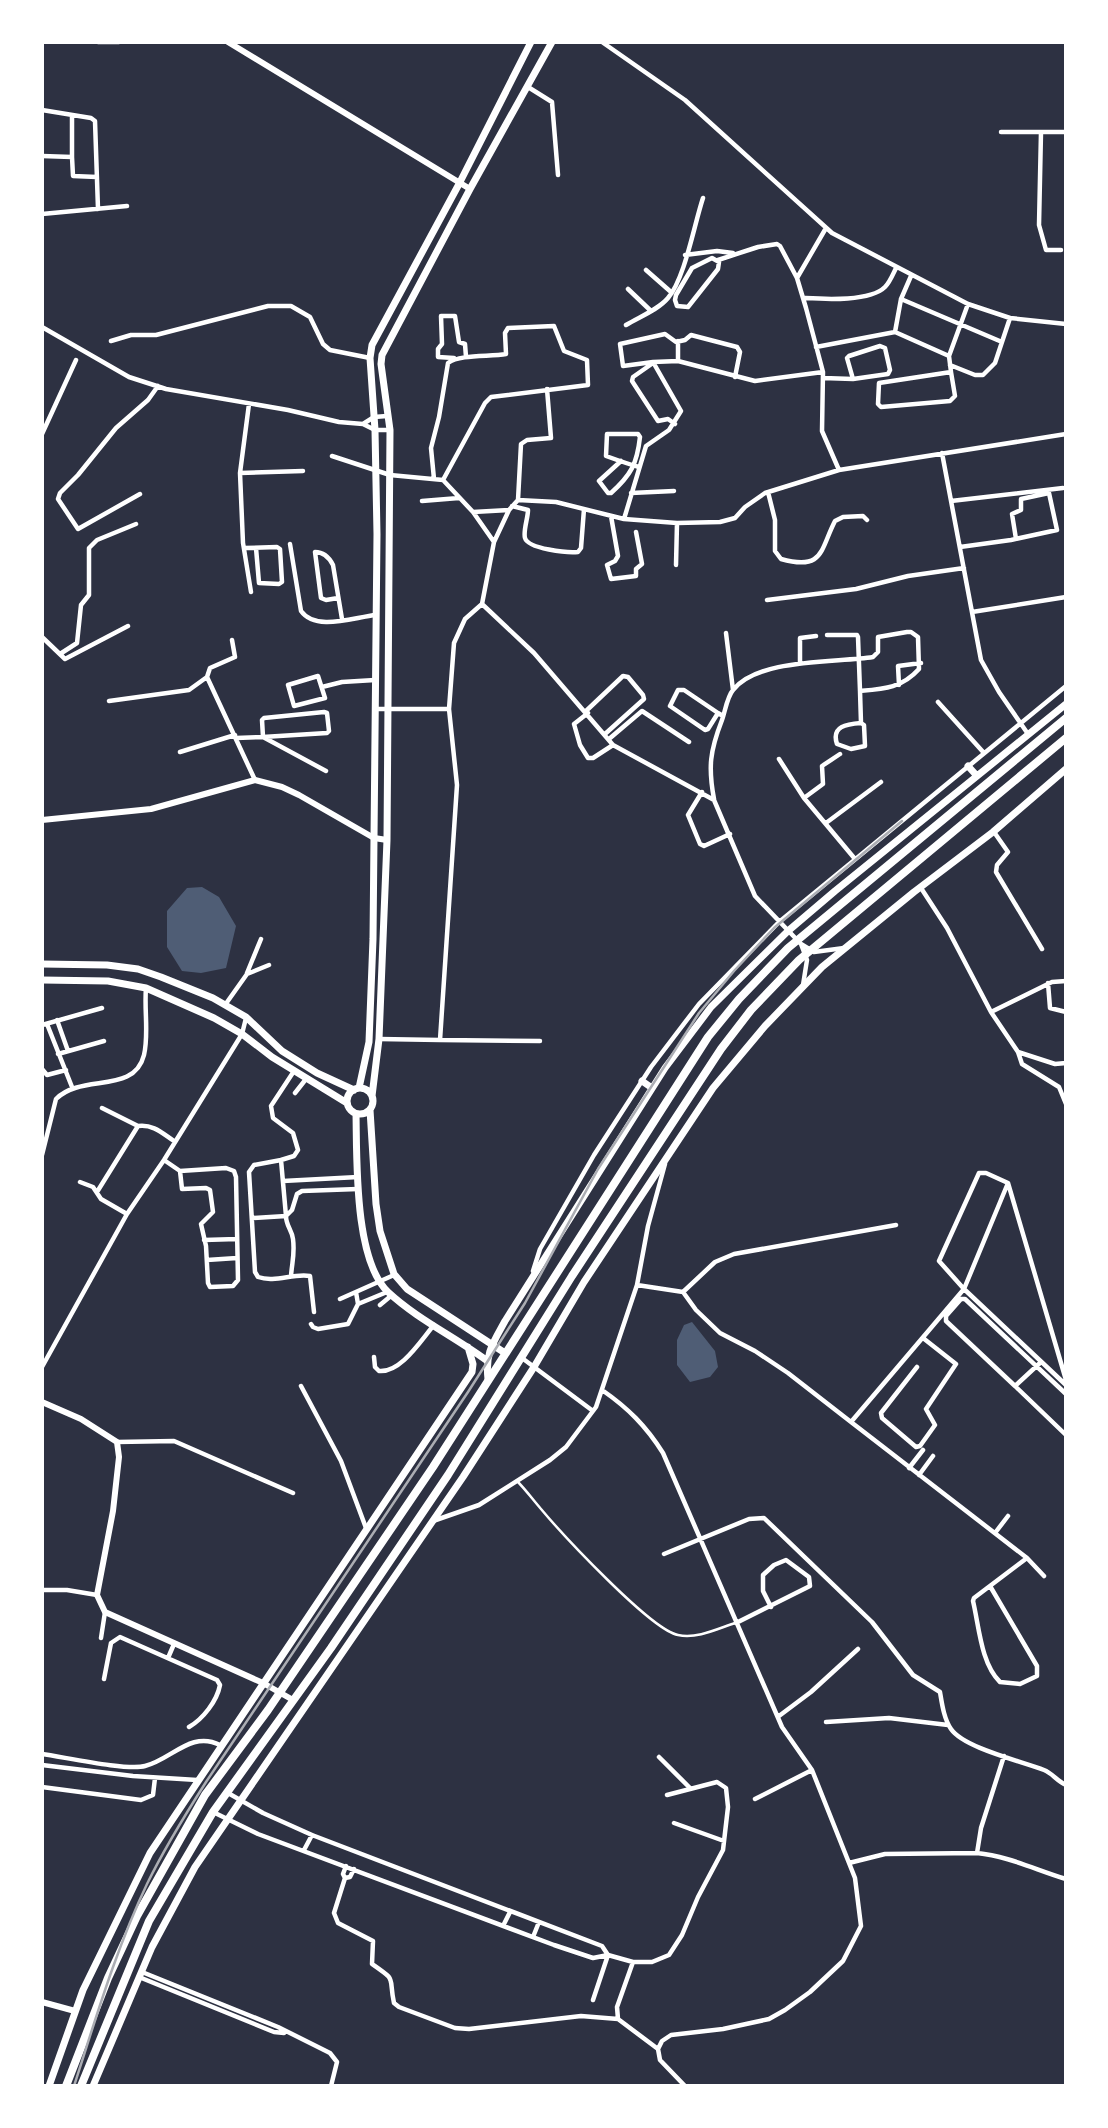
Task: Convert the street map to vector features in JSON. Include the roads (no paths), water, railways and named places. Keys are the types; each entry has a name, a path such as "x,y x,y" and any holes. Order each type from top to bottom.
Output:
{"highway":[{"path":"66,2086 108,1978 158,1876 205,1795 280,1692 433,1467 708,1037 739,999 788,948 1066,718"},
{"path":"80,2086 149,1920 213,1812 448,1475 721,1049 751,1010 789,970 1066,738"}],"main road":[{"path":"370,1110 356,1114 348,1107 347,1102 350,1093 357,1089 369,1042 376,615 376,470 370,358 372,345 459,184 531,42"},
{"path":"505,1353 407,1289 394,1274 384,1244 376,1204 370,1110 379,1039 387,840 390,475 390,430 381,364 382,355 470,189 552,42"},
{"path":"488,1378 486,1360 492,1344 531,1279 652,1088 711,1007 788,931 1066,704"},
{"path":"968,765 977,776"},
{"path":"93,2086 140,1974 174,1904 227,1818 432,1522 534,1367 584,1282 713,1088 765,1026 844,948 993,832 1066,769"},
{"path":"828,881 835,891"},
{"path":"42,964 107,965 165,978 246,1017 282,1051 317,1073 357,1089 365,1089 372,1096"},
{"path":"158,994 165,978"},
{"path":"42,980 108,981 146,988 214,1018 242,1034 306,1079 347,1102"},
{"path":"642,1081 652,1088"},
{"path":"356,1114 359,1189 368,1252 380,1282 390,1293 486,1360"},
{"path":"49,2086 83,1990 150,1853 472,1372 468,1347"}],"street":[{"path":"98,42 119,42"},
{"path":"228,42 470,189"},
{"path":"602,42 685,100 827,228 896,268 968,304 1010,318 1066,324"},
{"path":"527,87 552,102 558,175"},
{"path":"42,110 95,121 98,209"},
{"path":"72,115 73,176 97,177"},
{"path":"1001,132 1066,132"},
{"path":"1041,132 1040,234 1046,250 1060,250"},
{"path":"42,156 72,157"},
{"path":"626,325 659,306 671,292 678,280 703,198"},
{"path":"42,214 127,206"},
{"path":"797,278 827,228"},
{"path":"718,260 718,269 688,307 677,306 675,300 692,268 712,258 718,260 777,244 780,246 797,278 816,347 823,375 822,432 839,470"},
{"path":"685,254 717,251 736,254"},
{"path":"803,299 834,300 874,293 884,289 896,268"},
{"path":"646,270 671,292"},
{"path":"895,331 901,299 911,276"},
{"path":"628,289 650,310"},
{"path":"901,299 1002,342"},
{"path":"968,304 949,356 951,368 955,396 950,401 881,407 878,404 879,383 951,368 983,375 995,363 1010,318"},
{"path":"111,341 131,335 156,335 268,306 291,306 310,317 323,344 330,351 370,358"},
{"path":"443,480 491,397 587,386 588,383 587,360 564,351 554,326 508,328 505,333 506,354 466,358 438,357 438,349 442,344 440,316 456,316 459,342 465,344 466,358"},
{"path":"42,327 129,377 158,386 339,422 363,424 375,430 390,430"},
{"path":"816,347 895,331 949,356"},
{"path":"735,377 740,352 737,347 691,335 678,341 665,334 620,344 623,366 678,361 735,377 761,380 823,375 853,379 890,372 885,348 880,346 849,356 847,358 853,379"},
{"path":"678,341 678,361"},
{"path":"434,479 432,448 446,366 455,358"},
{"path":"42,434 76,360"},
{"path":"621,461 598,481 608,493 628,478 646,446 675,424 680,416 681,407 653,362"},
{"path":"653,362 633,377 632,381 658,421 668,419 675,424"},
{"path":"140,494 78,529 58,499 60,493 116,428 148,400 158,386"},
{"path":"440,1040 457,785 449,709 454,643 465,619 482,604 494,542 511,508 518,500 521,444 527,440 550,438 552,435 547,389"},
{"path":"248,404 240,473 244,548 251,592"},
{"path":"363,424 374,417 388,416"},
{"path":"624,519 636,467 639,435 610,433 606,436 606,455 636,467"},
{"path":"518,500 556,502 624,519 677,523 720,522 735,518 753,501 768,492 839,470 1066,434"},
{"path":"942,453 981,660 1028,734"},
{"path":"332,456 390,475 443,480 473,512 494,542"},
{"path":"240,473 303,471"},
{"path":"951,501 1063,488"},
{"path":"631,493 674,491"},
{"path":"768,492 775,520 775,551 780,559 794,563 815,559 822,552 835,521 851,516 863,516 867,520"},
{"path":"960,547 1016,539 1057,530 1049,493 1021,499 1021,510 1012,514 1016,539"},
{"path":"422,501 460,498"},
{"path":"473,512 511,508 528,510 525,538 528,543 548,550 573,553 581,548 584,509"},
{"path":"611,516 618,556 607,565 611,579 636,576 636,569 642,564 636,532"},
{"path":"677,523 677,565"},
{"path":"60,654 77,643 81,605 89,595 89,548 97,540 136,524"},
{"path":"290,544 304,615 320,623 376,615"},
{"path":"244,548 256,548 279,549 282,582 259,583 256,548"},
{"path":"338,598 326,600 320,596 315,552 321,552 333,565 342,619"},
{"path":"767,600 856,589 908,576 964,568"},
{"path":"972,612 1066,597"},
{"path":"482,604 534,653 614,745 662,774 714,800"},
{"path":"42,637 65,659 128,626"},
{"path":"726,632 733,690"},
{"path":"844,948 814,952 801,944 755,896 714,800 710,760 721,715 733,690 760,671 800,663 873,657 876,654 877,639 881,635 911,632 918,637 921,663 912,677 890,689 860,691"},
{"path":"827,635 857,635 861,723 864,725 865,746 851,749 837,744 837,728 861,723"},
{"path":"800,663 800,638 816,636"},
{"path":"109,701 189,690 207,677 210,668 235,657 232,640"},
{"path":"899,686 898,666 921,663"},
{"path":"318,676 322,687 324,700 296,707 287,686 318,676"},
{"path":"607,737 643,699 643,695 628,677 623,676 574,724 580,745 588,758 593,758 614,745"},
{"path":"207,677 255,780"},
{"path":"322,687 342,682 375,680"},
{"path":"531,1279 540,1249 594,1156 642,1081 690,1014 779,922 1066,685"},
{"path":"681,689 721,715 705,730 670,706 670,703 681,689"},
{"path":"938,702 984,752"},
{"path":"374,709 449,709"},
{"path":"607,737 642,711 689,742"},
{"path":"180,752 235,736 263,737 327,733 327,713 264,718 263,737"},
{"path":"263,737 326,771"},
{"path":"804,798 823,784 822,766 840,754"},
{"path":"779,759 804,798 855,859"},
{"path":"42,820 151,808 255,780 299,795 374,838 387,840"},
{"path":"826,823 881,782"},
{"path":"702,792 688,815 700,844 704,846 730,834"},
{"path":"993,832 1008,852 997,865 996,872 1042,950"},
{"path":"920,887 947,928 991,1012 1018,1052 1022,1064 1059,1087 1066,1104"},
{"path":"225,1005 247,974 261,939"},
{"path":"801,944 807,960 802,987"},
{"path":"247,974 269,965"},
{"path":"991,1012 1055,981 1066,981"},
{"path":"1048,984 1050,1008 1066,1012"},
{"path":"42,1155 57,1099 72,1087 121,1080 131,1075 139,1066 146,1041 146,988"},
{"path":"72,1087 45,1025 102,1008"},
{"path":"42,1367 127,1214 164,1160 242,1034 246,1017"},
{"path":"57,1020 68,1051"},
{"path":"379,1039 540,1041"},
{"path":"58,1054 104,1041"},
{"path":"1018,1052 1055,1063 1066,1063"},
{"path":"42,1069 47,1075 66,1070"},
{"path":"294,1071 271,1106 273,1118 293,1133 298,1150 294,1156 250,1168 255,1272 258,1277 270,1279 309,1275 312,1278 314,1312"},
{"path":"295,1093 306,1079"},
{"path":"102,1108 138,1126 153,1127 175,1141"},
{"path":"97,1192 138,1126"},
{"path":"432,1522 479,1505 550,1460 566,1447 593,1411 636,1285 648,1226 667,1157"},
{"path":"164,1160 180,1171 226,1168 234,1171 237,1284 233,1286 215,1288 208,1283 201,1224 213,1212 210,1190 182,1189 180,1171"},
{"path":"281,1160 286,1226 292,1233 295,1259 291,1276"},
{"path":"979,1173 986,1173 1008,1184 1066,1382 964,1289 939,1259 979,1173"},
{"path":"283,1181 358,1177"},
{"path":"80,1182 93,1187 101,1199 127,1214"},
{"path":"851,1422 964,1289 1008,1184"},
{"path":"252,1218 286,1216 302,1191 359,1189"},
{"path":"683,1292 715,1262 734,1254 896,1225"},
{"path":"204,1240 237,1239"},
{"path":"207,1260 237,1258"},
{"path":"341,1299 394,1274"},
{"path":"636,1285 683,1292 696,1310 720,1333 788,1373 1027,1558 1044,1576"},
{"path":"311,1324 318,1329 344,1327 351,1321 358,1304 356,1292"},
{"path":"358,1304 390,1293"},
{"path":"380,1305 390,1293"},
{"path":"1066,1394 964,1299 946,1316 946,1321 1066,1435"},
{"path":"373,1357 375,1367 379,1371 391,1369 405,1358 434,1325"},
{"path":"917,1367 881,1413 882,1418 915,1447 920,1446 935,1425 926,1409 956,1364 923,1338"},
{"path":"522,1358 593,1411"},
{"path":"1015,1386 1041,1362"},
{"path":"301,1386 341,1461 366,1528"},
{"path":"602,1390 629,1409 663,1453 782,1727 812,1770 855,1878 860,1926 843,1961 810,1992 769,2019 723,2029 671,2035 662,2041 658,2049 660,2060 685,2086"},
{"path":"42,1402 81,1419 117,1442 174,1441 293,1493"},
{"path":"101,1638 105,1612 97,1595 113,1511 119,1457 117,1442"},
{"path":"909,1468 923,1450"},
{"path":"919,1475 933,1457"},
{"path":"995,1533 1008,1516"},
{"path":"664,1554 749,1519 764,1518 872,1622 913,1675 940,1692 948,1725 962,1739 1023,1765 1048,1771 1066,1785"},
{"path":"990,1586 1039,1671 1037,1676 1020,1684 1000,1682 994,1676 973,1601 974,1598 1027,1558"},
{"path":"736,1623 771,1607 810,1586 809,1577 791,1562 782,1561 763,1574 764,1591 771,1607"},
{"path":"42,1590 67,1590 97,1595"},
{"path":"105,1612 264,1683 293,1700"},
{"path":"104,1679 111,1643 120,1637 217,1680 220,1685 219,1692 204,1715 189,1727"},
{"path":"168,1658 174,1644"},
{"path":"779,1716 811,1692 858,1648"},
{"path":"826,1722 889,1718 948,1725"},
{"path":"42,1754 143,1767 190,1743 207,1740 220,1745"},
{"path":"977,1853 981,1828 1004,1756"},
{"path":"659,1757 691,1789"},
{"path":"42,1765 197,1780"},
{"path":"755,1800 812,1770"},
{"path":"42,1787 141,1800 153,1795 155,1777"},
{"path":"213,1812 258,1833 593,1958 608,1955 633,1962 652,1962 669,1955 723,1850 728,1807 726,1787 717,1782 667,1795"},
{"path":"226,1791 312,1835 602,1947 608,1955"},
{"path":"674,1823 724,1841"},
{"path":"304,1850 312,1835"},
{"path":"849,1863 884,1854 977,1853 1014,1860 1066,1879"},
{"path":"346,1866 335,1917 338,1923 373,1941 372,1964 390,1975 393,1981 394,2003 399,2007 455,2028 469,2029 581,2016 618,2019 658,2049"},
{"path":"345,1878 350,1877 354,1869"},
{"path":"503,1926 510,1912"},
{"path":"533,1937 539,1922"},
{"path":"593,2000 608,1955"},
{"path":"618,2019 617,2007 633,1962"},
{"path":"140,1974 278,2027 335,2056 337,2062 331,2086"},
{"path":"42,2002 75,2011"}],"lane":[{"path":"517,1481 541,1510 619,1591 660,1627 676,1635 688,1636 736,1623"}],"water":[{"path":"202,887 219,897 236,926 226,968 201,973 182,971 167,947 167,911 187,888"},
{"path":"692,1322 715,1351 718,1367 710,1377 690,1382 677,1365 677,1340 684,1325"}],"railway":[{"path":"74,2086 126,1933 147,1884 175,1832 525,1303 598,1169 699,1013 774,928 902,821"}]}
